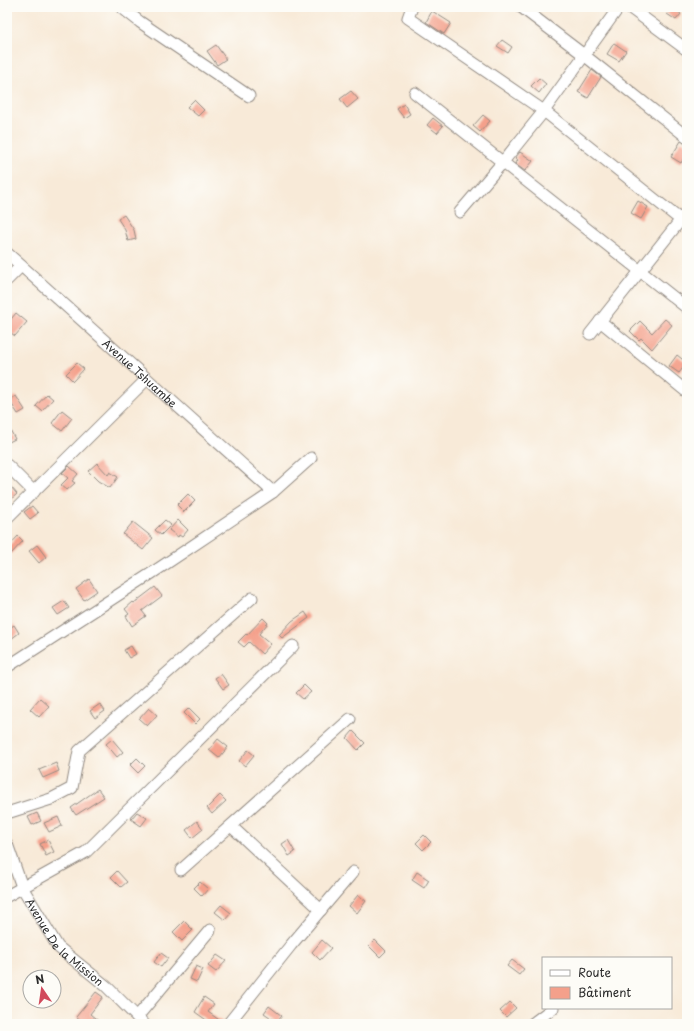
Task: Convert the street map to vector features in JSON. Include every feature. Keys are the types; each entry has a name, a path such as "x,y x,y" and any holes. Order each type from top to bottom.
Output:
{"street":[{"path":"122,7 140,22 249,96"},
{"path":"412,7 408,18 544,111 685,219 590,334"},
{"path":"520,7 584,55 687,137"},
{"path":"460,212 544,111 619,7"},
{"path":"629,7 687,50"},
{"path":"415,93 687,308"},
{"name":"Avenue Tshuambe","path":"7,253 273,492"},
{"path":"7,280 21,266"},
{"path":"600,321 687,392"},
{"path":"7,518 147,379"},
{"path":"7,667 273,492 311,458"},
{"path":"7,465 34,492"},
{"path":"7,813 51,799 72,788 79,751 252,598"},
{"path":"7,896 86,852 293,646"},
{"path":"181,870 350,719"},
{"path":"231,826 321,910"},
{"name":"Avenue De la Mission","path":"7,844 22,887 58,947 106,986 141,1020"},
{"path":"228,1024 353,872"},
{"path":"141,1020 210,930"},
{"path":"532,1024 552,1009"}],"building":[{"path":"672,7 681,14 676,20 667,14"},
{"path":"432,11 451,23 444,34 426,22"},
{"path":"502,40 512,47 508,53 497,46"},
{"path":"614,43 626,51 619,61 607,54"},
{"path":"216,45 226,59 217,65 207,51"},
{"path":"592,70 601,77 588,98 578,92"},
{"path":"539,78 546,84 539,93 531,86"},
{"path":"351,91 358,99 347,108 340,99"},
{"path":"194,100 204,110 198,116 187,107"},
{"path":"404,104 410,114 404,118 397,109"},
{"path":"483,115 490,121 480,132 473,126"},
{"path":"433,118 443,126 437,133 427,125"},
{"path":"681,141 687,145 687,153 681,163 671,157"},
{"path":"520,152 533,161 525,171 515,164 518,160 515,158"},
{"path":"638,201 648,207 641,219 631,213"},
{"path":"124,215 134,230 136,239 128,241 125,230 118,219"},
{"path":"16,313 27,322 15,336 7,330 7,324"},
{"path":"665,319 672,325 652,349 641,338 639,340 630,331 640,321 652,333"},
{"path":"677,355 687,363 679,373 669,366"},
{"path":"77,363 84,369 73,381 66,374"},
{"path":"47,394 53,399 42,411 36,406"},
{"path":"16,396 25,410 18,414 9,400"},
{"path":"62,410 72,418 62,431 52,423"},
{"path":"7,424 15,439 7,443"},
{"path":"97,463 108,475 110,472 118,477 110,488 98,481 88,471"},
{"path":"69,466 78,474 72,481 75,483 67,490 61,485 68,478 62,473"},
{"path":"11,487 17,494 7,503 7,490"},
{"path":"188,494 195,501 184,512 177,505"},
{"path":"32,506 38,513 30,519 24,512"},
{"path":"165,520 171,525 161,535 155,530"},
{"path":"178,520 188,530 182,537 179,535 178,537 169,530"},
{"path":"133,522 153,538 143,550 123,534"},
{"path":"18,536 23,541 11,554 7,548"},
{"path":"37,545 46,557 39,563 29,551"},
{"path":"89,579 97,591 84,600 76,589"},
{"path":"155,587 162,596 142,611 146,616 132,626 126,616 129,614 125,609"},
{"path":"64,601 69,608 58,615 53,608"},
{"path":"305,612 309,618 282,638 279,635 292,621"},
{"path":"263,618 268,623 259,634 271,644 262,654 249,642 244,647 238,642"},
{"path":"14,625 19,633 7,642 7,630"},
{"path":"131,646 136,654 129,658 124,650"},
{"path":"221,674 229,685 223,689 215,678"},
{"path":"304,685 311,692 303,699 296,693"},
{"path":"40,698 49,706 39,717 30,709"},
{"path":"100,704 105,711 95,718 90,711"},
{"path":"149,708 157,715 147,726 139,719"},
{"path":"189,708 200,719 195,724 184,713"},
{"path":"353,731 365,743 358,750 347,738"},
{"path":"112,739 123,752 117,757 106,744"},
{"path":"218,739 228,747 219,758 209,750"},
{"path":"248,750 254,755 245,766 239,761"},
{"path":"137,758 145,766 138,773 130,765"},
{"path":"56,763 59,771 43,778 39,770"},
{"path":"98,789 104,797 76,815 71,808"},
{"path":"220,795 226,801 212,814 207,808"},
{"path":"137,812 147,818 141,826 131,819"},
{"path":"37,813 41,821 32,825 28,817"},
{"path":"58,817 62,826 49,832 44,823"},
{"path":"197,821 203,829 192,838 186,830"},
{"path":"424,835 431,842 423,850 416,843"},
{"path":"48,840 54,852 46,856 40,844"},
{"path":"288,840 295,852 289,856 282,844"},
{"path":"117,871 127,882 121,887 111,877"},
{"path":"417,872 429,880 424,888 412,880"},
{"path":"200,882 208,889 202,896 194,888"},
{"path":"358,895 366,901 357,913 349,906"},
{"path":"221,905 231,913 225,920 215,912"},
{"path":"184,921 193,930 182,941 173,932"},
{"path":"322,940 331,948 320,960 312,952"},
{"path":"375,940 386,951 380,957 369,946"},
{"path":"161,953 168,958 161,967 154,962"},
{"path":"217,955 226,961 216,972 208,966"},
{"path":"512,960 524,969 519,975 507,966"},
{"path":"196,966 203,969 197,982 190,979"},
{"path":"96,992 103,997 90,1014 102,1024 84,1024 76,1017"},
{"path":"204,997 214,1004 208,1012 222,1022 221,1024 212,1024 195,1012"},
{"path":"510,1002 516,1008 506,1017 500,1011"},
{"path":"269,1006 282,1016 277,1022 264,1013"}]}
